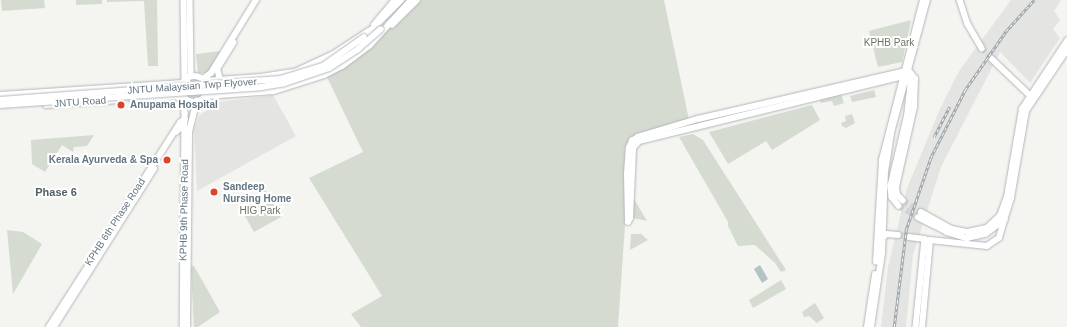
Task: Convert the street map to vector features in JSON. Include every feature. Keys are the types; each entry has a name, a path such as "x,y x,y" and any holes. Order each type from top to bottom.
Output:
{"main road":[{"path":"400,0 372,29 332,55 305,68 284,73 220,80 203,80 191,76 184,81 184,96 190,100 197,101 205,96 274,91 324,75 355,58 411,0"},
{"name":"JNTU Malaysian Twp Flyover","path":"0,106 261,87 285,83 329,68 358,49 384,28"},
{"name":"JNTU Malaysian Twp Flyover","path":"0,100 280,79 323,66 372,29"},
{"path":"242,78 244,92"},
{"path":"203,80 207,88 205,96"},
{"name":"JNTU Road","path":"0,95 184,81"},
{"path":"78,90 79,103"},
{"name":"JNTU Road","path":"0,106 79,103 184,96"}],"street":[{"path":"184,0 184,81"},
{"path":"190,0 191,76"},
{"path":"203,80 211,73 256,0"},
{"path":"220,80 216,72 220,63 259,0"},
{"path":"372,29 395,0"},
{"path":"384,28 417,0"},
{"path":"871,327 883,230 885,172 892,133 923,0"},
{"path":"867,327 877,257 882,160 927,0"},
{"path":"961,0 969,23 982,47"},
{"path":"1004,220 985,234 967,238 947,232 920,215 961,231 980,230 994,223 1000,216 1007,197 1019,118 1030,95 1067,41"},
{"path":"909,237 987,246 999,238 1011,198 1024,118 1030,95 1067,50"},
{"path":"1030,95 992,57 1022,87 1030,95"},
{"path":"634,142 630,218 628,222 627,174 629,148 634,142 643,138 844,87 906,73 914,79 914,107 896,187 897,196 901,203"},
{"path":"1022,87 1034,89"},
{"name":"KPHB 9th Phase Road","path":"177,96 184,103 186,119 183,327"},
{"name":"KPHB 9th Phase Road","path":"187,327 189,132 197,101"},
{"name":"KPHB 6th Phase Road","path":"49,327 180,123 186,119"},
{"name":"KPHB 6th Phase Road","path":"54,327 179,129 185,129"},
{"path":"882,239 887,234 898,235"},
{"path":"916,327 928,240"},
{"path":"922,327 928,240"}],"shaded area":[{"path":"1011,0 1061,0 1054,11 1060,20 1053,29 1060,38 1030,83 1000,52 941,167 913,255 906,327 881,327 888,267 907,188 940,109 959,71"},
{"path":"273,95 296,136 197,191 194,129 199,116 218,102"},
{"path":"760,265 768,279 762,283 754,269"}],"green space":[{"path":"1,0 44,0 45,8 2,11"},
{"path":"76,0 102,0 102,4 76,5"},
{"path":"107,0 157,0 158,66 148,66 144,1 107,2"},
{"path":"416,0 664,0 689,120 631,138 618,327 361,327 351,314 382,296 309,178 363,152 326,75"},
{"name":"KPHB Park","path":"911,20 902,62 878,67 869,31"},
{"path":"221,51 208,73 198,73 196,54"},
{"path":"194,78 202,81 205,89 202,97 194,100 186,97 183,89 186,81"},
{"path":"874,90 876,97 852,102 850,96"},
{"path":"841,94 844,103 834,106 832,101 821,103 820,99"},
{"path":"812,105 820,120 772,150 766,141 728,164 709,132"},
{"path":"852,114 855,123 846,128 842,126 841,123 846,121 845,116"},
{"path":"693,134 703,140 786,270 781,272 775,263 755,245 738,246 728,226 728,222 679,137"},
{"path":"94,135 87,146 74,147 73,152 62,145 45,172 32,164 31,140"},
{"name":"HIG Park","path":"265,189 281,217 254,232 238,204"},
{"path":"634,199 647,221 633,218"},
{"path":"7,230 23,232 42,244 13,294"},
{"path":"631,234 641,234 648,240 630,250"},
{"path":"191,266 194,266 220,312 198,327 194,327"},
{"path":"781,280 786,289 753,308 749,300"},
{"path":"815,303 824,318 817,323 809,316 804,317 802,312"}],"tunnel":[{"path":"982,48 991,58"},
{"path":"903,201 921,212"},
{"path":"899,206 918,217"},
{"path":"898,235 909,237"}],"railway":[{"path":"894,327 906,230 931,157 965,90 1006,31 1034,0"},
{"path":"934,137 949,107"}],"place":[{"name":"Anupama Hospital","path":"121,105"},
{"name":"Kerala Ayurveda & Spa","path":"167,160"},
{"name":"Sandeep Nursing Home","path":"214,192"}],"district":[{"name":"Phase 6","path":"56,192"}]}
